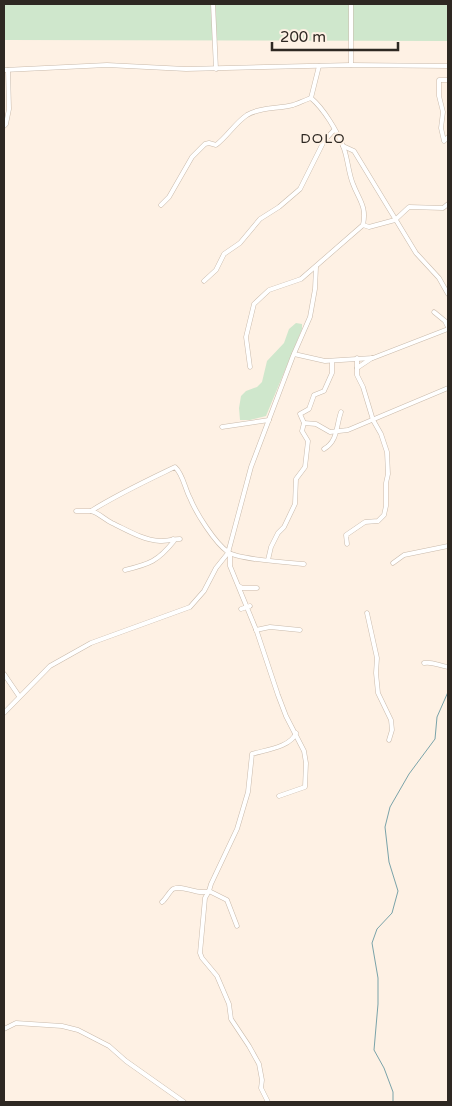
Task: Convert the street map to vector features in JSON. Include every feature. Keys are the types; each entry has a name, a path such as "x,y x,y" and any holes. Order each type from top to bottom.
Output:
{"street":[{"path":"213,4 216,69"},
{"path":"351,4 351,65"},
{"path":"4,126 8,118 6,70 108,65 216,69 351,65 448,66"},
{"path":"311,98 319,66"},
{"path":"448,80 439,80 439,96 443,112 441,128 444,140 448,137"},
{"path":"250,367 246,337 254,304 268,290 302,279 363,225 365,217 364,205 353,184 343,146 320,106 311,98"},
{"path":"161,205 169,197 192,157 205,144 216,145 248,114 292,105 311,98"},
{"path":"204,281 216,270 224,254 240,242 260,219 300,190 324,140 334,130"},
{"path":"343,146 354,151 416,253 439,278 448,294"},
{"path":"443,208 448,204"},
{"path":"363,225 369,227 396,220 409,207 443,208 448,210"},
{"path":"279,796 305,787 306,763 304,751 281,702 249,607 230,566 229,553 251,467 310,317 315,289 316,267"},
{"path":"357,368 373,358 448,328 445,321 434,312"},
{"path":"294,354 325,361 373,358"},
{"path":"346,544 346,535 365,522 378,521 384,515 388,474 387,452 382,434 373,420 363,387 357,376 357,358"},
{"path":"268,560 271,547 278,533 284,527 295,504 296,479 305,467 308,440 302,431 304,423 300,414 310,409 314,395 324,391 332,374 332,360"},
{"path":"304,423 316,424 330,432 348,430 448,388"},
{"path":"324,449 330,446 338,431 338,420 341,412"},
{"path":"222,428 269,420"},
{"path":"91,511 175,467 180,471 191,500 205,524 215,539 229,553 304,564"},
{"path":"76,511 96,512 105,519 134,534 161,541 180,539"},
{"path":"125,570 146,566 154,561 168,548 173,539"},
{"path":"393,563 404,555 448,546"},
{"path":"4,712 50,666 91,643 190,607 204,591 216,568 229,553"},
{"path":"239,586 242,588 257,588"},
{"path":"241,609 249,607"},
{"path":"367,613 377,658 378,693 391,720 390,740"},
{"path":"256,630 270,628 300,630"},
{"path":"424,663 431,662 441,667 448,666"},
{"path":"4,674 19,696"},
{"path":"268,1102 261,1088 262,1080 258,1064 249,1046 231,1020 229,1004 218,976 202,958 200,953 205,898 210,891 211,884 237,829 248,792 252,754 285,743 294,737 296,733"},
{"path":"162,902 176,888 193,890 196,893 210,891 227,900 237,926"},
{"path":"4,1028 16,1023 62,1026 78,1030 109,1046 126,1061 184,1102"}],"green space":[{"path":"4,4 448,4 448,41 4,40"},
{"path":"296,323 302,324 302,329 266,416 250,420 240,420 241,396 262,382 267,361 284,343 289,329"}],"waterway":[{"path":"393,1102 393,1092 384,1068 374,1050 378,978 372,943 377,929 392,913 398,891 389,862 385,827 390,807 409,774 435,739 437,717 448,692"}],"district":[{"name":"DOLO","path":"323,138"}]}
